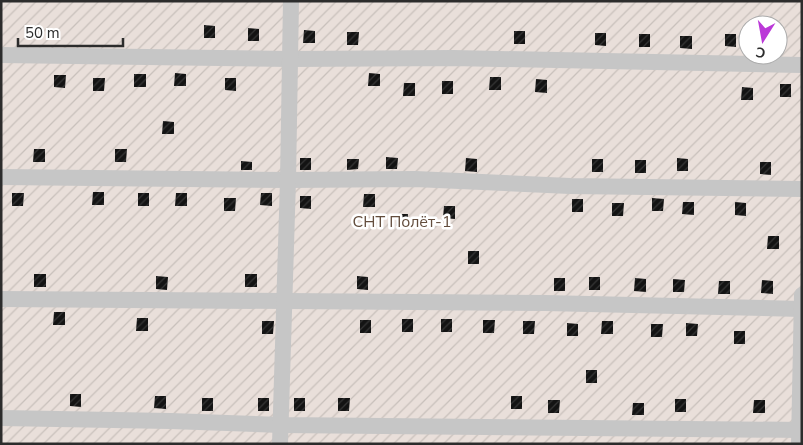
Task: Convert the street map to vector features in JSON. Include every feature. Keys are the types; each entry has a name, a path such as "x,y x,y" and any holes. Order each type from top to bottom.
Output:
{"lane":[{"path":"280,444 291,1"},
{"path":"1,55 290,59 453,58 802,65"},
{"path":"1,177 288,180 415,179 570,186 802,190"},
{"path":"1,418 800,434 802,295"},
{"path":"1,299 545,303 802,309"}],"green space":[{"name":"СНТ Полёт-1","path":"1,1 802,1 802,444 1,444"}],"building":[{"path":"204,25 215,26 215,38 204,38"},
{"path":"248,28 259,29 259,41 248,41"},
{"path":"304,30 315,31 315,43 303,43"},
{"path":"514,31 525,31 525,44 514,44"},
{"path":"347,32 359,32 358,45 347,45"},
{"path":"595,33 606,33 606,46 595,45"},
{"path":"639,34 650,34 650,47 639,47"},
{"path":"725,34 736,34 736,47 725,46"},
{"path":"680,36 692,36 692,49 680,48"},
{"path":"175,73 186,74 186,86 174,86"},
{"path":"369,73 380,74 380,86 368,86"},
{"path":"134,74 146,74 146,87 134,87"},
{"path":"54,75 66,75 65,88 54,87"},
{"path":"490,77 501,77 501,90 489,90"},
{"path":"93,78 105,78 104,91 93,91"},
{"path":"225,78 236,78 236,91 225,90"},
{"path":"536,79 547,80 547,93 535,92"},
{"path":"442,81 453,81 453,94 442,94"},
{"path":"404,83 415,83 415,96 403,96"},
{"path":"780,84 791,84 791,97 780,97"},
{"path":"742,87 753,88 753,100 741,100"},
{"path":"163,121 174,122 174,134 162,134"},
{"path":"34,149 45,149 45,162 33,162"},
{"path":"115,149 127,149 126,162 115,162"},
{"path":"386,157 398,158 397,169 386,169"},
{"path":"300,158 311,158 311,170 300,170"},
{"path":"466,158 477,159 477,172 465,171"},
{"path":"677,158 688,159 688,171 677,171"},
{"path":"347,159 359,159 358,169 347,170"},
{"path":"592,159 603,159 603,172 592,172"},
{"path":"635,160 646,160 646,173 635,173"},
{"path":"241,161 252,162 252,170 241,170"},
{"path":"760,162 771,162 771,175 760,174"},
{"path":"93,192 104,192 104,205 92,205"},
{"path":"12,193 24,193 23,206 12,206"},
{"path":"138,193 149,193 149,206 138,206"},
{"path":"176,193 187,193 187,206 175,206"},
{"path":"261,193 272,193 272,206 260,205"},
{"path":"364,194 375,194 375,207 363,207"},
{"path":"300,196 311,196 311,209 300,208"},
{"path":"224,198 236,198 235,211 224,211"},
{"path":"652,198 664,199 663,211 652,211"},
{"path":"572,199 583,199 583,212 572,212"},
{"path":"683,202 694,202 694,215 682,214"},
{"path":"735,202 746,203 746,216 735,215"},
{"path":"612,203 624,203 623,216 612,216"},
{"path":"444,206 455,206 455,219 443,218"},
{"path":"397,214 408,214 408,227 396,226"},
{"path":"768,236 779,236 779,249 767,249"},
{"path":"468,251 479,251 479,264 468,264"},
{"path":"34,274 46,274 46,287 34,287"},
{"path":"245,274 257,274 257,287 245,287"},
{"path":"156,276 168,277 167,290 156,289"},
{"path":"357,276 368,277 368,290 357,289"},
{"path":"589,277 600,277 600,290 589,290"},
{"path":"554,278 565,278 565,291 554,291"},
{"path":"635,278 646,279 646,292 634,291"},
{"path":"673,279 685,280 684,292 673,292"},
{"path":"762,280 773,281 773,294 761,293"},
{"path":"719,281 730,281 730,294 718,294"},
{"path":"54,312 65,312 65,325 53,325"},
{"path":"137,318 148,318 148,331 136,331"},
{"path":"402,319 413,319 413,332 402,332"},
{"path":"441,319 452,319 452,332 441,332"},
{"path":"360,320 371,320 371,333 360,333"},
{"path":"483,320 495,320 494,333 483,333"},
{"path":"262,321 274,321 273,334 262,334"},
{"path":"523,321 535,321 534,334 523,334"},
{"path":"602,321 613,321 613,334 601,334"},
{"path":"567,323 578,324 578,336 567,336"},
{"path":"686,323 698,324 697,336 686,336"},
{"path":"651,324 663,324 662,337 651,337"},
{"path":"734,331 745,331 745,344 734,344"},
{"path":"586,370 597,370 597,383 586,383"},
{"path":"70,394 81,394 81,407 70,406"},
{"path":"155,396 166,396 166,409 154,408"},
{"path":"511,396 522,396 522,409 511,409"},
{"path":"202,398 213,398 213,411 202,411"},
{"path":"258,398 269,398 269,411 258,411"},
{"path":"294,398 305,398 305,411 294,411"},
{"path":"338,398 350,398 349,411 338,411"},
{"path":"675,399 686,399 686,412 675,412"},
{"path":"548,400 560,400 559,413 548,413"},
{"path":"754,400 765,400 765,413 753,413"},
{"path":"633,403 644,403 644,415 632,415"}]}
